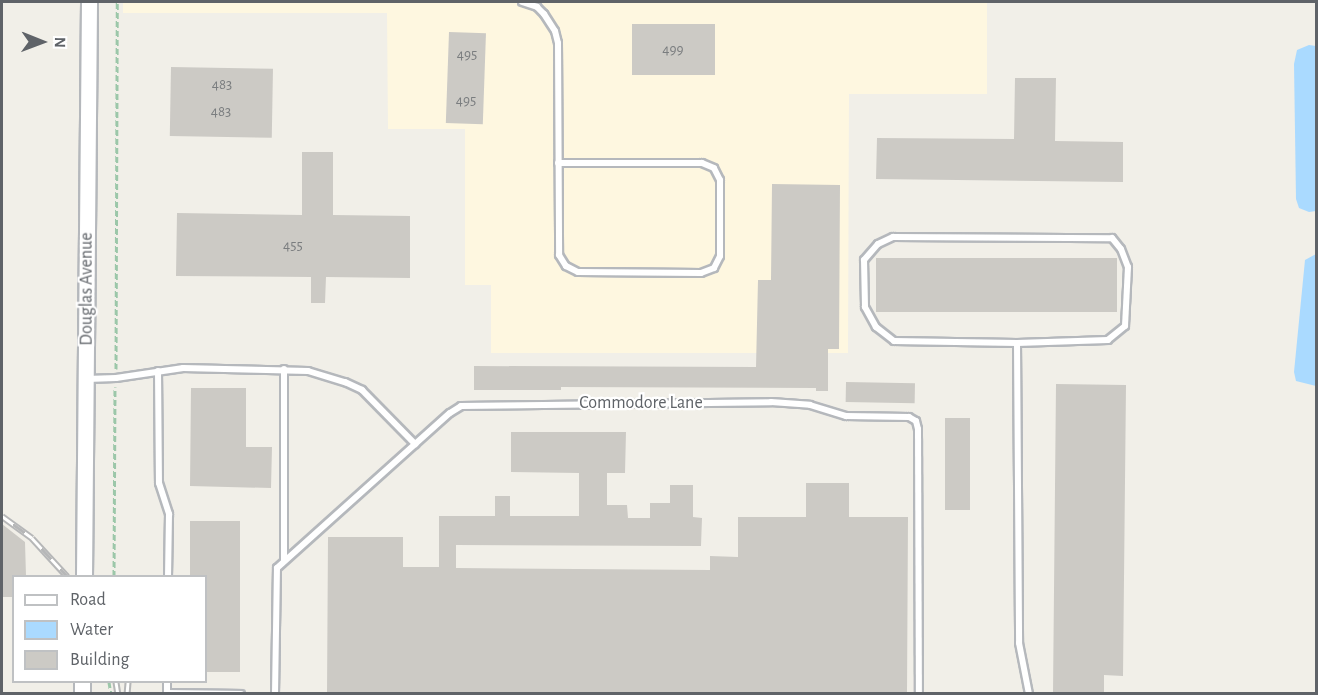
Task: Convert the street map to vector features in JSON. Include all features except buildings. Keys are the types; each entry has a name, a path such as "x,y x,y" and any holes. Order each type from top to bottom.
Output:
{"street":[{"name":"Douglas Avenue","path":"84,575 89,2"}],"lane":[{"path":"522,2 537,7 544,14 555,31 558,43 558,163 559,255 566,266 578,273 701,273 714,268 720,256 720,180 714,168 702,163 558,163"},
{"path":"893,237 1112,238 1121,249 1128,267 1125,326 1108,340 1017,343 894,341 876,327 865,307 864,260 878,244 893,237"},
{"path":"1017,343 1019,643 1029,693"},
{"path":"87,379 116,378 183,368 284,369 327,376 362,390 416,444"},
{"path":"275,693 276,580 277,568 284,560 284,369"},
{"path":"158,371 159,483 169,514 168,575"},
{"name":"Commodore Lane","path":"284,560 450,413 461,406 476,404 791,402 846,416 909,417 916,421 918,429 919,693"},
{"path":"167,683 167,693 241,693"}],"path":[{"path":"116,365 117,2"},
{"path":"114,575 115,391"}],"shaded area":[{"path":"123,2 987,2 987,94 849,94 848,353 491,353 491,285 465,285 465,129 388,129 387,13 123,13"}],"water":[{"path":"1309,45 1316,46 1316,211 1309,212 1299,208 1296,199 1294,64 1297,50"},
{"path":"1316,254 1316,386 1296,381 1294,372 1305,260"}],"railway":[{"path":"2,516 32,538 66,575"},
{"path":"116,683 118,694"},
{"path":"127,694 128,683"}]}
